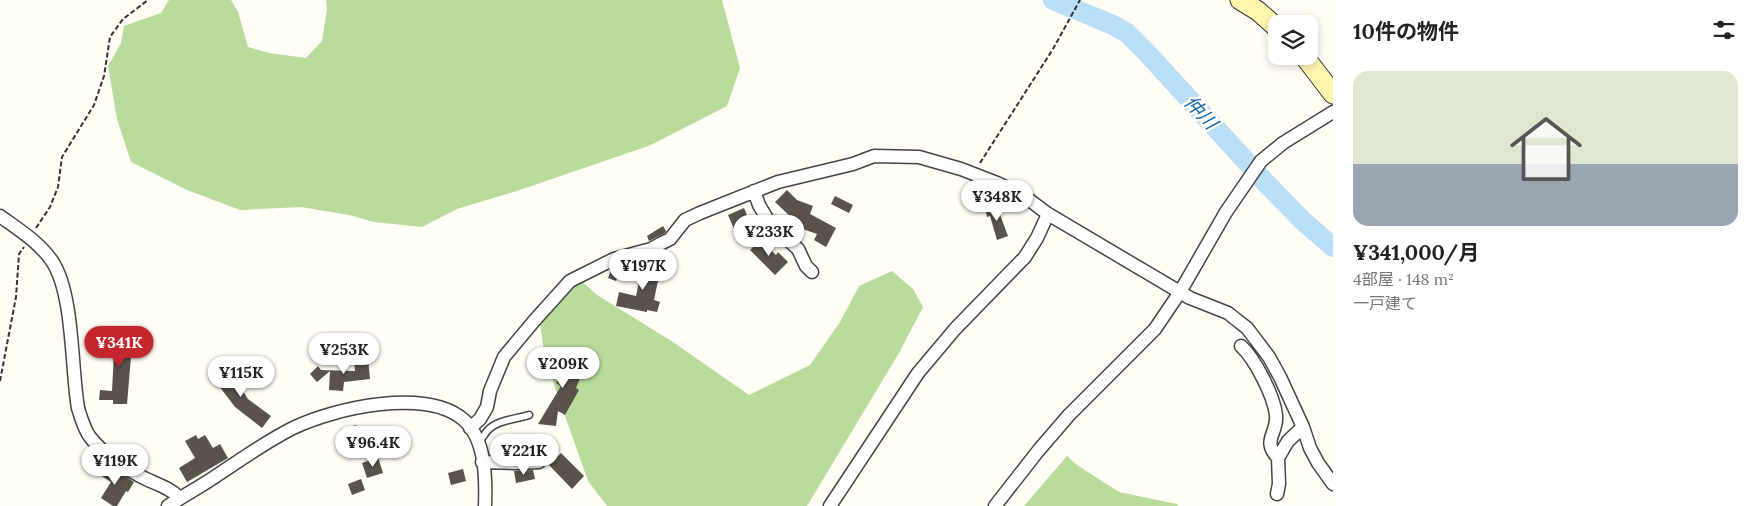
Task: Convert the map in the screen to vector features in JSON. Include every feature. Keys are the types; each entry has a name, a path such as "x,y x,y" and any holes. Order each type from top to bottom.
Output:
{"street":[{"path":"1240,0 1268,20"},
{"path":"1311,65 1333,94"},
{"path":"995,506 1069,415 1155,329 1180,292 1226,212 1261,161 1283,142 1333,112"},
{"path":"470,428 480,419 487,407 490,391 504,358 570,281 614,259 651,249 670,239 685,220 778,182 853,164 874,156 919,158 961,169 1024,196 1048,214 1190,298 1228,313 1247,328 1269,357 1303,427 1310,448 1333,484"},
{"path":"754,191 759,205 769,222 798,249 806,266 812,272"},
{"path":"830,506 918,372 955,329 1025,257 1037,238 1048,214"},
{"path":"0,216 42,249 53,262 60,279 68,318 78,408 89,436 100,448 120,463 144,478 166,487 180,498"},
{"path":"1240,346 1246,351 1267,386 1273,402 1276,424 1269,442 1271,451 1278,458"},
{"path":"168,506 262,446 294,428 326,415 380,404 434,405 464,420 478,442 486,488 485,506"},
{"path":"1277,494 1279,484 1278,458 1288,441 1303,427"},
{"path":"482,462 539,462"}],"lane":[{"path":"478,442 484,438 488,430 498,424 529,415"}],"path":[{"path":"0,381 16,297 20,254 50,207 58,187 62,157 94,105 104,76 110,37 123,19 148,0"},
{"path":"976,175 979,164 1054,49 1080,0"}],"green space":[{"path":"169,0 231,0 238,12 248,47 269,53 306,58 322,41 327,9 326,0 722,0 740,68 727,106 651,145 517,191 457,209 422,227 374,222 349,215 301,207 240,210 187,190 131,162 117,119 108,66 121,43 124,26 161,13"},
{"path":"892,271 913,289 923,307 899,353 807,506 607,506 588,481 545,359 539,316 564,290 584,283 597,295 673,342 749,395 810,365 840,322 859,286"},
{"path":"1067,456 1077,465 1119,492 1177,504 1178,506 1024,506"}],"building":[{"path":"787,190 797,200 813,206 810,214 836,228 826,247 814,240 817,234 791,225 793,219 775,202"},
{"path":"835,196 853,205 849,213 831,204"},
{"path":"996,204 1008,236 997,240 990,216 987,217 985,207"},
{"path":"744,208 750,222 734,229 728,215"},
{"path":"663,226 666,231 665,233 649,241 647,236"},
{"path":"761,240 776,255 778,252 788,262 775,275 750,250"},
{"path":"643,262 661,266 654,300 660,302 657,312 616,306 619,292 636,296"},
{"path":"618,266 621,268 616,281 608,278 611,270"},
{"path":"112,328 129,328 128,357 131,357 127,404 113,404 113,400 99,400 100,390 112,391 114,353 111,353"},
{"path":"555,353 585,366 576,388 579,390 565,415 558,411 556,426 538,424 561,386 556,383 564,369 551,363"},
{"path":"368,359 370,379 344,382 343,391 329,390 330,371 317,382 310,374 318,366 321,370 355,371 354,361"},
{"path":"228,368 248,399 271,416 262,428 235,407 213,378"},
{"path":"356,425 359,434 367,431 371,442 362,445 365,452 349,457 340,430"},
{"path":"196,435 198,439 205,435 213,448 220,444 228,458 187,482 179,468 195,458 185,441"},
{"path":"507,443 527,444 527,454 507,455"},
{"path":"561,453 584,476 572,489 549,465"},
{"path":"378,457 383,473 367,478 362,463"},
{"path":"107,464 134,482 117,506 113,506 101,498 111,482 100,475"},
{"path":"463,469 466,481 451,485 448,473"},
{"path":"533,470 535,479 516,483 514,471"},
{"path":"361,479 365,490 352,495 348,484"}],"waterway":[{"name":"仲川","path":"1053,0 1113,25 1127,33 1265,182 1303,221 1333,247"}]}
